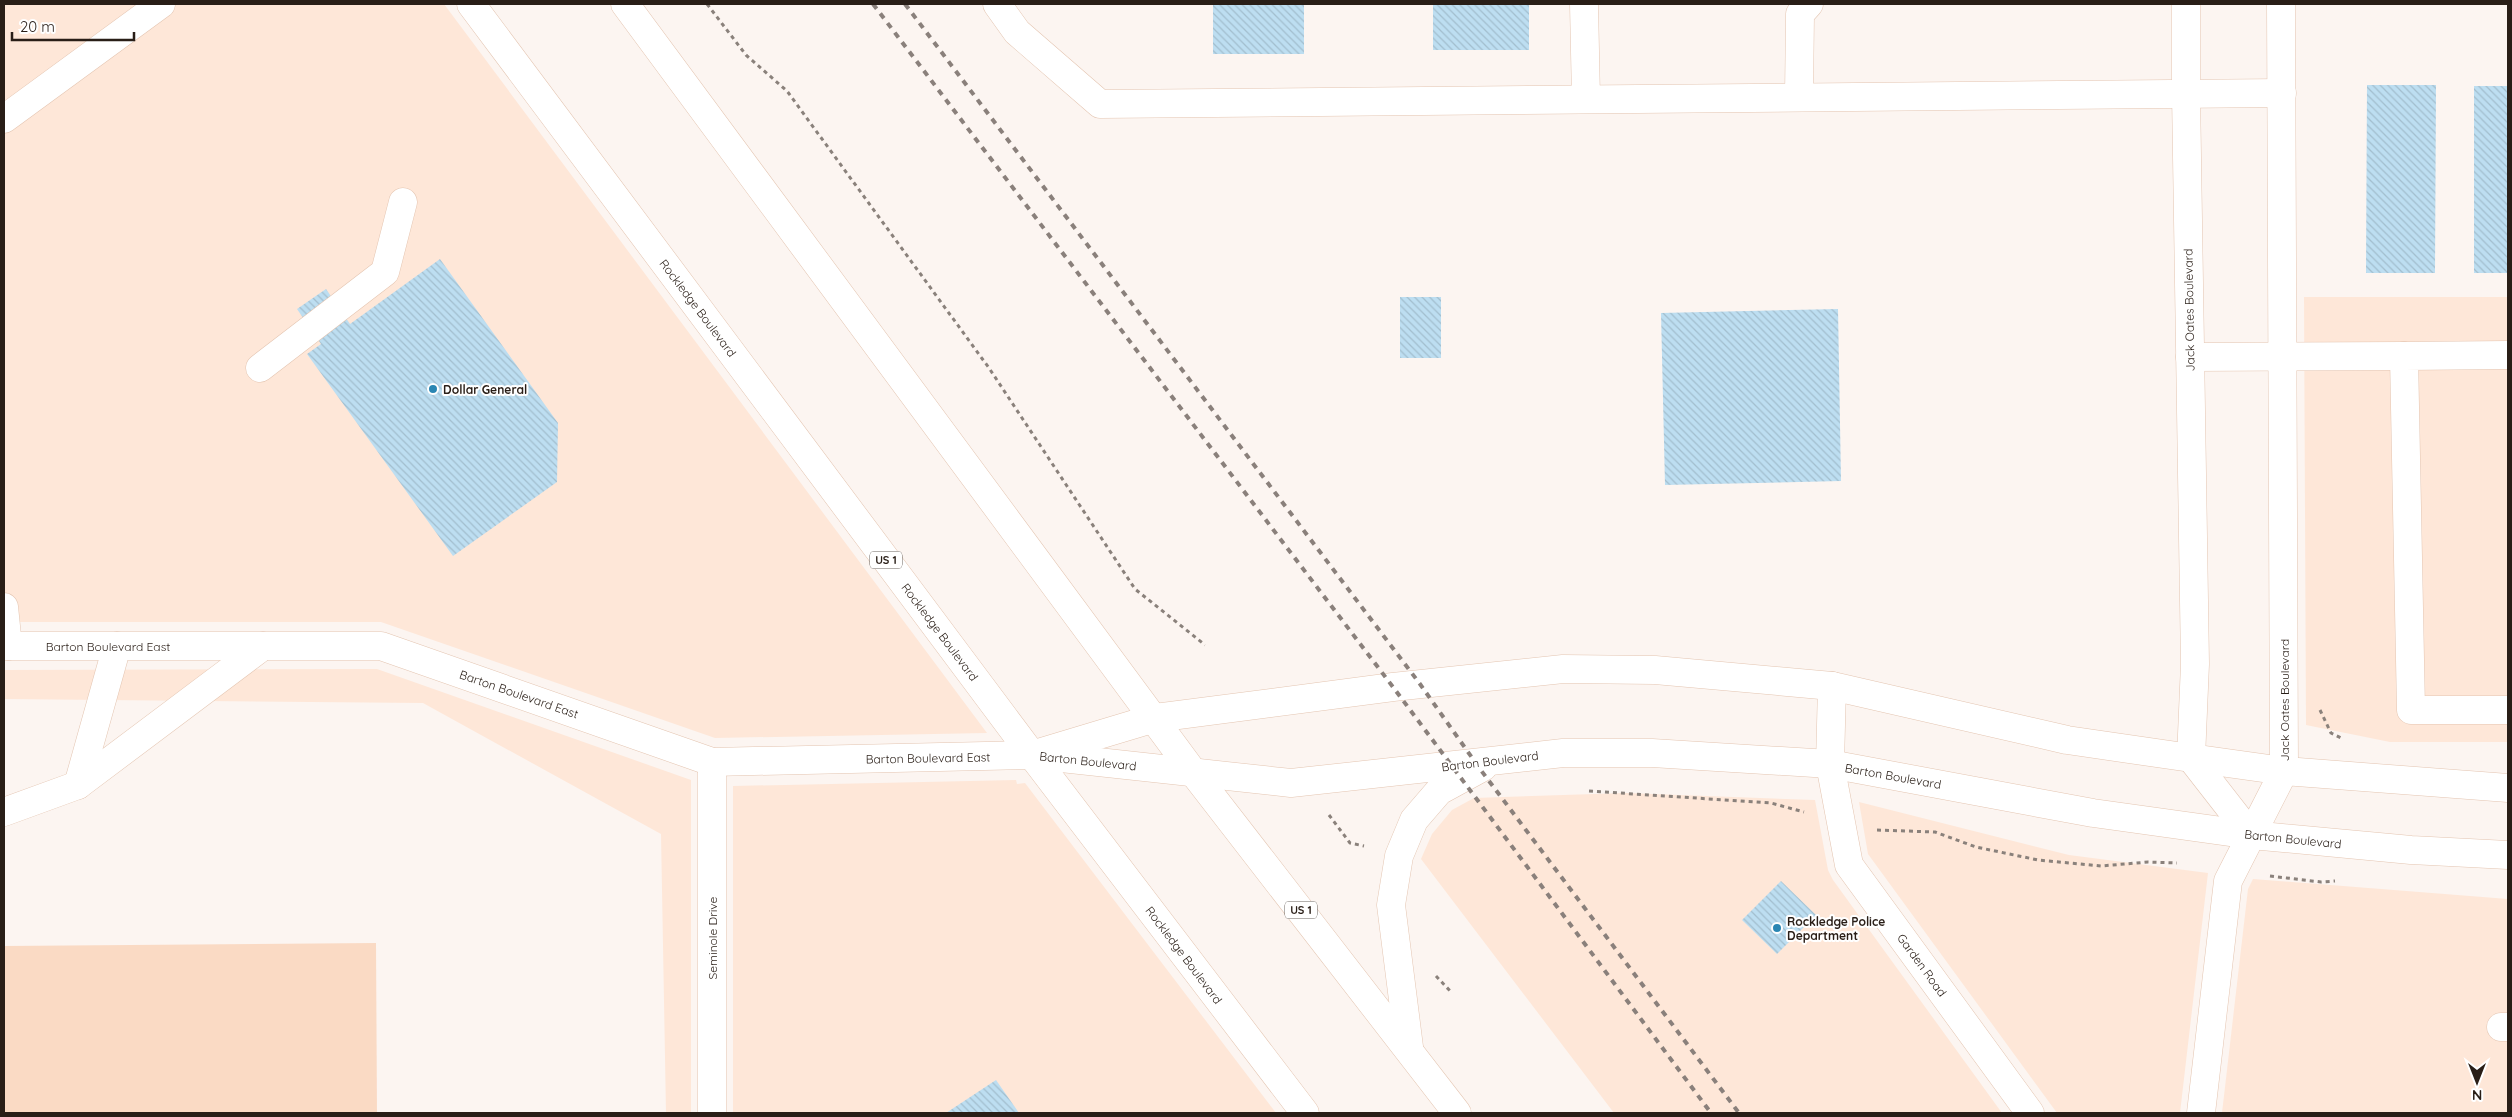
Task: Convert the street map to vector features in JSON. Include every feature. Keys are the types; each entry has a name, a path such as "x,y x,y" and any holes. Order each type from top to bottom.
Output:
{"main road":[{"path":"4,119 161,4"},
{"name":"Rockledge Boulevard","path":"471,4 1032,755 1306,1113"},
{"name":"US 1","path":"625,4 1155,718 1193,772 1409,1048 1457,1113"},
{"path":"997,4 1017,32 1100,104 2282,93"},
{"path":"1584,4 1586,99"},
{"name":"Jack Oates Boulevard","path":"2186,4 2195,664 2191,758"},
{"name":"Jack Oates Boulevard","path":"2201,1113 2228,881 2284,771 2281,4"},
{"path":"1798,7 1799,96"},
{"path":"260,368 385,272 403,202"},
{"path":"2190,356 2508,355"},
{"path":"2404,356 2410,710 2508,710"},
{"path":"4,606 6,646"},
{"name":"Barton Boulevard East","path":"6,646 381,646 712,762 1032,755"},
{"path":"78,785 117,646"},
{"path":"4,812 78,785 263,646"},
{"name":"Barton Boulevard","path":"1032,755 1155,718 1393,687 1562,669 1655,670 1832,686 2067,740 2284,771 2508,788"},
{"name":"Garden Road","path":"1832,686 1830,764 1849,865 2030,1113"},
{"name":"Barton Boulevard","path":"1032,755 1291,782 1425,770 1497,759 1563,753 1652,752 1830,764 2093,812 2251,835 2410,850 2508,855"},
{"path":"2191,758 2251,835"},
{"path":"1409,1048 1391,905 1399,856 1414,820 1440,791 1497,759"},
{"name":"Seminole Drive","path":"712,762 712,1113"}],"path":[{"path":"707,4 746,55 787,91 798,106 989,368 1135,589 1205,645"},
{"path":"2317,703 2331,733 2347,741"},
{"path":"1584,791 1771,803 1870,830 1935,832 1976,847 2038,860 2100,866 2148,862 2175,863 2321,882 2341,881"},
{"path":"1328,814 1350,842 1366,846"},
{"path":"1435,975 1452,993"}],"shaded area":[{"path":"4,4 444,4 987,733 715,738 381,622 4,622"},
{"path":"2304,297 2508,297 2508,742 2390,742 2306,725"},
{"path":"377,669 691,780 691,1113 666,1113 661,834 423,703 4,699 4,670"},
{"path":"1016,780 1017,784 1025,783 1276,1113 733,1113 733,786"},
{"path":"1626,793 1815,800 1828,870 1833,880 2002,1113 1614,1113 1421,859 1432,834 1452,810 1474,798"},
{"path":"1859,802 2069,855 2208,873 2180,1113 2057,1113 1868,854"},
{"path":"2253,879 2508,899 2508,1113 2222,1113 2248,889"},
{"path":"376,943 377,1113 4,1113 4,946"}],"building":[{"path":"1213,4 1304,4 1304,54 1213,54"},
{"path":"1433,4 1529,4 1529,50 1433,50"},
{"path":"2367,85 2436,85 2435,273 2366,273"},
{"path":"2474,86 2508,86 2508,273 2474,273"},
{"name":"Dollar General","path":"440,259 558,423 557,482 453,556 307,354 321,344 297,309 326,289 350,324"},
{"path":"1400,297 1441,297 1441,358 1400,358"},
{"path":"1838,309 1841,481 1665,485 1661,313"},
{"path":"1781,881 1816,915 1777,954 1742,920"},
{"path":"996,1080 1019,1113 946,1113"}],"railway":[{"path":"873,4 1393,687 1711,1113"},
{"path":"905,4 1420,684 1480,769 1739,1113"}],"place":[{"name":"Dollar General","path":"433,389"},
{"name":"Rockledge Police Department","path":"1777,928"}]}
